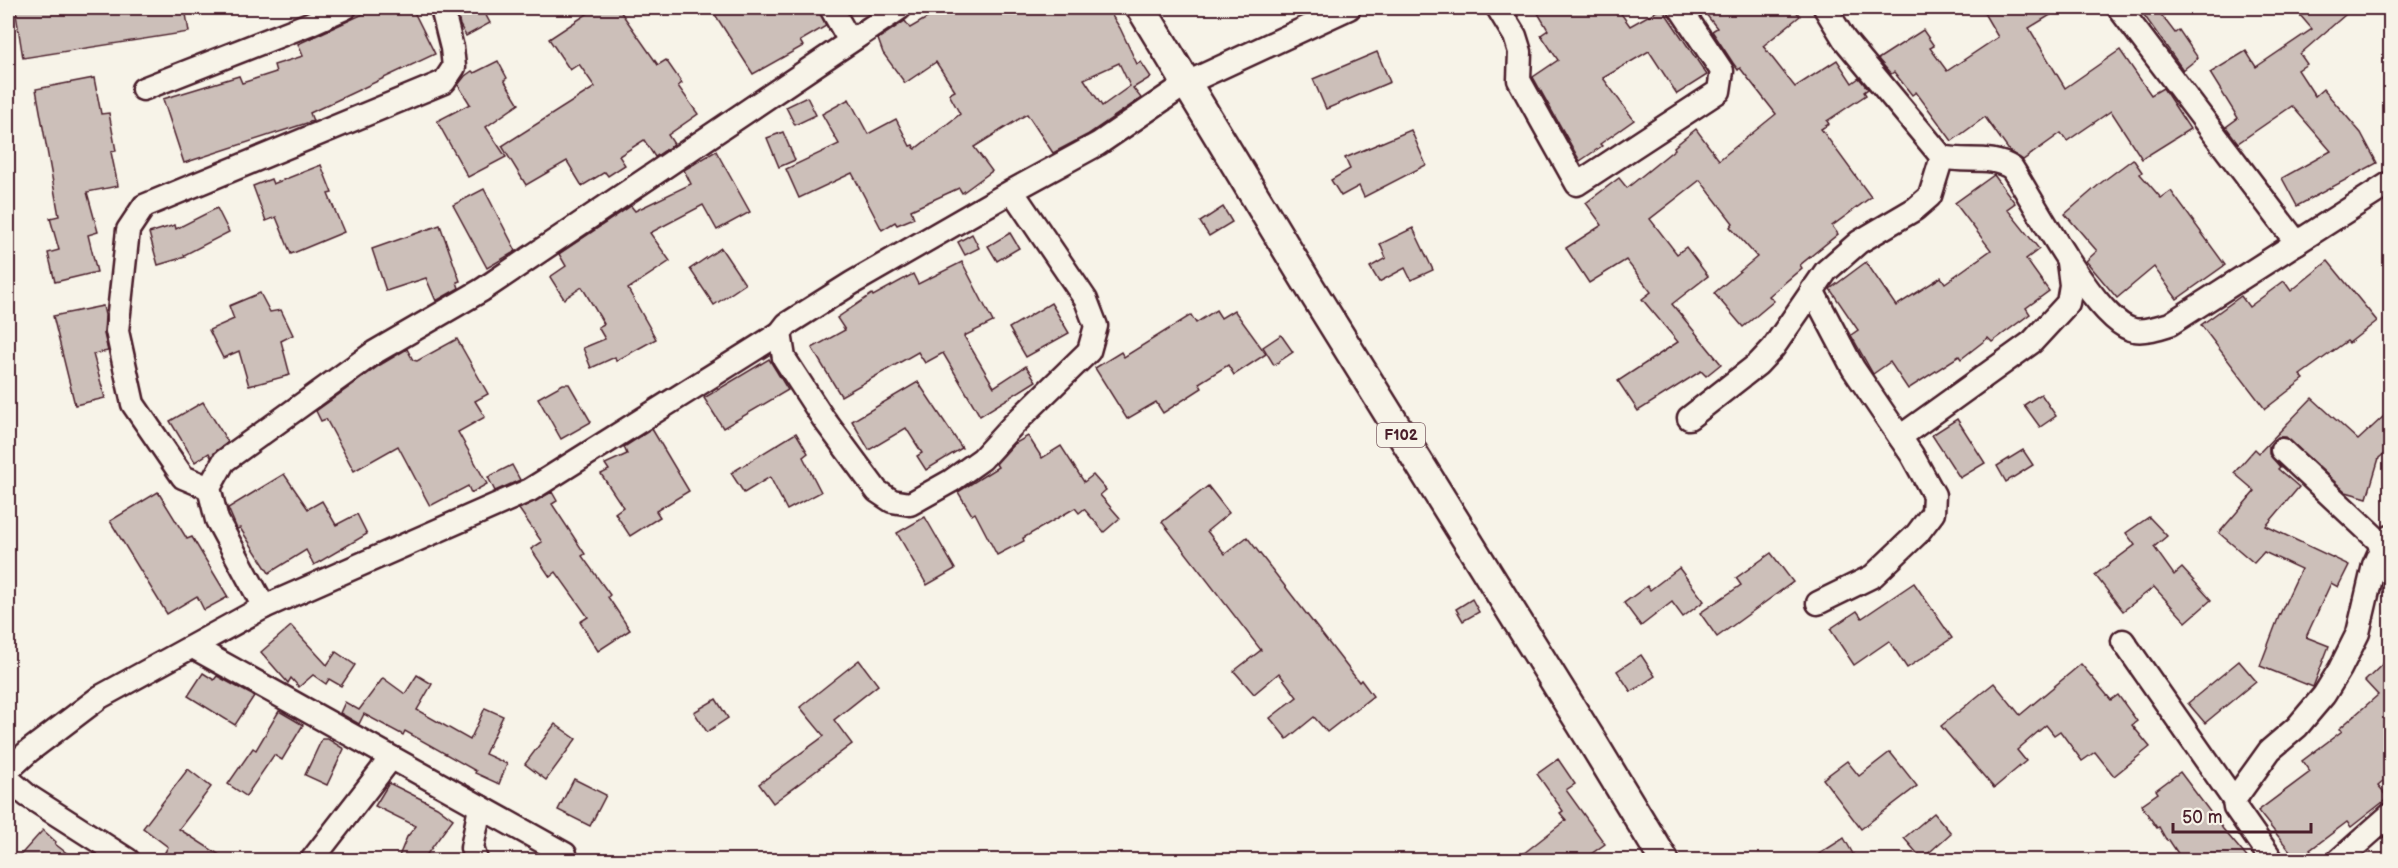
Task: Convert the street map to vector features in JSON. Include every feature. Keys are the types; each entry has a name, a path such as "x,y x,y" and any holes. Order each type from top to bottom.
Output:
{"main road":[{"name":"F102","path":"1141,8 1311,289 1664,861"}],"street":[{"path":"144,89 345,8"},
{"path":"210,488 183,477 133,404 117,331 128,230 144,206 444,82 454,67 453,48 442,8"},
{"path":"831,8 850,41"},
{"path":"264,607 217,520 210,488 224,461 375,352 482,290 900,8"},
{"path":"8,770 29,751 100,697 264,607 530,490 780,333 805,312 1012,190 1098,144 1187,82 1349,8"},
{"path":"1498,8 1515,36 1520,52 1519,80 1577,184 1719,91 1722,71 1680,8"},
{"path":"1825,8 1844,39 1942,157 1956,161 1992,160 2002,162 2012,168 2068,262 2113,318 2132,330 2151,330 2170,324 2391,183"},
{"path":"2119,8 2297,243"},
{"path":"1689,418 1758,364 1773,348 1826,271 1859,242 1915,209 1930,196 1942,157"},
{"path":"780,333 784,358 823,418 877,491 892,501 910,504 951,481 982,459 1013,425 1089,351 1096,326 1086,300 1012,190"},
{"path":"1900,437 2032,342 2068,303 2071,285 2068,262"},
{"path":"1812,290 1853,368 1900,437 1934,495 1933,513 1917,534 1874,576 1818,603"},
{"path":"2234,801 2270,750 2297,727 2324,695 2340,669 2358,633 2374,565 2387,541 2282,450"},
{"path":"2123,641 2234,801 2235,807 2272,861"},
{"path":"193,646 565,854"},
{"path":"312,861 391,758"},
{"path":"8,778 28,796 128,861"},
{"path":"476,861 472,848 480,807"},
{"path":"2339,861 2391,815"}],"building":[{"path":"15,8 185,8 189,32 23,58"},
{"path":"376,8 412,8 435,54 310,113 313,121 184,163 163,99 239,76 242,83 276,72 274,65 303,56 298,44"},
{"path":"456,8 482,8 490,23 466,36 460,25"},
{"path":"596,8 618,8 658,65 666,60 682,83 678,86 698,114 668,135 674,144 655,157 644,140 619,156 625,165 608,176 605,172 582,186 567,161 526,185 502,146 595,87 579,64 570,70 549,39"},
{"path":"722,8 818,8 826,26 800,41 803,46 753,74 714,13"},
{"path":"944,8 1107,8 1120,28 1137,64 1141,62 1151,77 1133,88 1141,98 1087,135 1053,153 1027,114 974,147 992,171 962,193 959,188 911,210 914,218 897,225 895,222 882,230 852,173 799,198 786,169 839,144 822,114 849,99 868,134 896,119 910,146 913,145 915,149 960,114 949,94 955,91 936,62 905,83 883,53 878,39 905,21 910,28","holes":["1119,63 1130,86 1102,106 1084,79"]},
{"path":"1535,8 1617,8 1630,26 1662,8 1707,75 1677,94 1649,51 1603,78 1634,120 1580,161 1533,77 1558,60 1541,35 1548,30"},
{"path":"1701,8 1793,8 1800,16 1763,46 1795,87 1837,60 1852,83 1859,78 1868,89 1864,92 1866,95 1827,121 1829,124 1821,129 1871,197 1832,226 1838,234 1800,265 1802,268 1769,296 1774,301 1743,327 1714,293 1757,257 1730,227 1733,223 1700,180 1650,219 1677,254 1686,247 1708,276 1672,304 1721,364 1706,376 1701,371 1638,411 1618,381 1678,342 1642,299 1651,292 1626,260 1589,283 1566,248 1602,225 1586,203 1619,178 1627,188 1696,129 1719,160 1776,114 1740,68 1738,70 1733,63 1712,31 1717,28"},
{"path":"1981,8 2062,8 2029,28 2065,88 2120,50 2151,95 2163,88 2190,129 2142,159 2111,111 2067,141 2061,133 2023,160 2010,152 1985,117 1952,141 1916,92 1912,95 1894,72 1891,74 1878,59 1923,30 1934,46 1930,48 1947,71 1998,37"},
{"path":"2139,8 2156,8 2175,33 2179,30 2198,58 2183,70"},
{"path":"2309,8 2353,8 2300,54 2307,64 2298,70 2315,96 2323,89 2361,133 2377,163 2297,206 2282,178 2331,151 2292,106 2238,143 2226,127 2238,118 2210,73 2246,51 2256,67 2312,29 2300,15"},
{"path":"1377,52 1390,82 1326,109 1313,79"},
{"path":"498,61 507,78 504,80 519,104 486,127 506,157 468,177 437,121 470,104 458,85 465,76"},
{"path":"94,78 101,114 109,113 116,151 111,152 118,186 87,192 98,232 88,235 97,272 55,282 48,253 59,250 50,218 59,216 36,89"},
{"path":"807,97 816,115 795,125 786,107"},
{"path":"1411,130 1426,165 1364,197 1359,186 1341,196 1331,180 1350,169 1345,158"},
{"path":"783,132 795,160 779,167 767,138"},
{"path":"716,151 750,212 717,230 703,205 650,233 670,261 628,289 656,339 616,361 615,357 591,368 583,348 605,339 598,327 604,324 582,287 564,299 550,277 566,266 559,254 631,206 635,211 691,184 684,170"},
{"path":"2133,159 2142,172 2140,174 2161,198 2171,191 2225,265 2177,299 2154,267 2117,298 2086,261 2097,251 2065,214"},
{"path":"321,165 332,193 328,194 344,232 291,254 276,217 266,221 253,186 271,179 273,184"},
{"path":"1994,175 2015,203 2007,209 2039,249 2026,259 2049,291 2026,308 2030,314 1992,342 1988,338 1961,359 1959,356 1908,389 1890,362 1873,374 1851,335 1858,330 1830,289 1866,262 1896,306 1941,277 1945,283 1991,250 1955,203"},
{"path":"484,189 516,251 487,268 453,205"},
{"path":"1223,207 1232,222 1209,236 1200,222"},
{"path":"217,208 229,232 184,255 185,257 158,265 149,233 175,225 176,229"},
{"path":"440,225 460,281 457,282 459,288 436,301 426,278 386,291 372,249"},
{"path":"1413,228 1433,270 1411,280 1405,268 1379,282 1370,267 1386,258 1380,244"},
{"path":"1010,233 1019,248 997,261 988,246"},
{"path":"972,234 979,248 965,255 958,242"},
{"path":"721,248 745,284 714,305 690,269"},
{"path":"2328,261 2377,321 2349,343 2347,341 2300,375 2304,379 2265,409 2201,325 2241,296 2249,307 2284,281 2291,291"},
{"path":"962,262 993,322 964,336 994,387 1026,366 1036,381 980,416 943,353 925,363 918,352 841,396 812,348 845,330 837,318 872,294 873,296 913,274 918,284"},
{"path":"260,293 270,312 281,310 293,335 281,341 290,375 249,386 239,351 223,358 209,330 234,319 229,306"},
{"path":"1051,303 1069,333 1026,357 1009,328"},
{"path":"103,306 104,334 108,351 93,354 105,398 75,405 53,316"},
{"path":"1216,310 1221,318 1234,310 1266,354 1234,375 1228,365 1199,383 1202,388 1163,413 1156,402 1127,419 1095,368 1121,352 1124,357 1191,315 1196,323"},
{"path":"1281,335 1293,352 1274,365 1263,347"},
{"path":"457,339 488,394 475,401 485,417 458,432 487,484 471,493 468,486 430,506 398,446 354,471 326,419 321,421 316,411 380,365 407,349 413,360 417,361"},
{"path":"769,359 788,390 723,428 704,398"},
{"path":"918,382 962,448 926,470 917,456 922,453 906,428 869,450 852,421"},
{"path":"563,384 569,384 591,422 561,439 538,398"},
{"path":"2041,394 2056,416 2040,427 2024,405"},
{"path":"2312,398 2358,440 2384,416 2391,423 2391,448 2379,458 2367,498 2346,492 2286,437 2278,437 2269,446 2269,454 2280,467 2278,469 2299,487 2266,526 2349,565 2338,587 2331,583 2306,637 2329,646 2313,687 2260,666 2279,616 2301,569 2264,552 2254,563 2219,533 2255,491 2234,473 2255,449 2259,453"},
{"path":"203,402 228,442 211,457 209,453 195,462 170,421"},
{"path":"1957,419 1985,463 1960,478 1932,435"},
{"path":"652,429 689,491 656,511 660,517 630,536 615,513 623,507 601,474 609,470 605,464 627,454 624,447"},
{"path":"796,433 808,453 803,457 821,492 787,510 770,477 744,493 731,473"},
{"path":"1028,436 1042,458 1061,446 1084,482 1093,475 1106,490 1100,495 1120,518 1104,532 1084,509 1079,513 1075,508 1023,538 1024,541 997,555 975,513 972,515 958,492 998,467 996,464 1014,444"},
{"path":"2023,450 2033,465 2006,482 1997,466"},
{"path":"512,465 520,480 495,491 488,477"},
{"path":"284,474 308,509 322,501 336,525 357,514 367,534 314,565 306,550 269,573 240,528 237,529 228,508"},
{"path":"1208,486 1229,513 1207,531 1225,554 1247,537 1359,682 1361,680 1373,696 1327,732 1314,717 1287,739 1270,718 1297,697 1279,673 1254,694 1234,671 1261,650 1162,522"},
{"path":"158,492 187,539 192,537 228,597 204,610 197,596 167,614 110,521"},
{"path":"552,492 557,501 552,504 585,554 582,556 610,595 608,597 630,630 598,651 580,622 588,617 556,572 550,577 531,549 542,542 519,509"},
{"path":"925,517 955,569 927,585 897,533"},
{"path":"2149,517 2167,536 2154,547 2174,575 2182,568 2211,600 2186,622 2154,587 2123,611 2095,575 2135,545 2126,533"},
{"path":"1771,553 1793,582 1717,637 1700,613 1741,585 1736,578"},
{"path":"1679,568 1704,601 1683,617 1672,602 1641,626 1624,603 1647,586 1650,590"},
{"path":"1914,583 1952,638 1907,668 1889,641 1854,665 1830,629 1857,611 1862,618"},
{"path":"1472,599 1479,612 1463,621 1456,609"},
{"path":"291,626 327,665 336,652 355,665 341,686 329,679 326,684 313,675 299,687 291,678 288,683 261,652"},
{"path":"1641,655 1655,676 1631,692 1617,671"},
{"path":"2391,656 2391,775 2378,786 2388,798 2351,827 2347,822 2310,850 2319,861 2298,861 2258,811 2310,772 2302,761 2342,731 2339,729 2378,695 2365,681"},
{"path":"859,660 878,685 834,720 852,744 773,803 759,784 824,736 800,707"},
{"path":"2239,661 2256,681 2205,723 2188,703"},
{"path":"2081,664 2111,700 2118,695 2137,721 2132,725 2150,747 2114,776 2095,752 2082,761 2060,731 2054,735 2046,725 2017,750 2026,761 1994,788 1941,726 1994,683 2020,715"},
{"path":"203,673 214,680 217,676 254,696 235,725 188,696"},
{"path":"417,675 432,684 417,710 470,740 485,708 503,716 485,754 507,764 499,784 475,773 476,771 405,731 403,735 364,714 359,724 340,713 345,702 359,710 383,678 405,694"},
{"path":"716,699 728,718 707,732 694,712"},
{"path":"279,711 303,725 282,760 274,755 246,796 228,784 253,748 256,750"},
{"path":"555,724 576,739 546,780 525,764"},
{"path":"322,739 328,739 344,749 327,785 305,775"},
{"path":"1890,752 1917,786 1861,829 1823,779 1847,761 1859,776"},
{"path":"1558,759 1575,784 1566,790 1605,844 1581,861 1514,861 1566,820 1560,813 1563,811 1537,774"},
{"path":"188,769 211,787 179,829 229,861 178,861 165,852 168,847 143,828"},
{"path":"2180,772 2250,861 2183,861 2169,840 2167,841 2141,805 2158,793 2156,790"},
{"path":"574,779 606,795 590,826 558,810"},
{"path":"389,783 437,807 453,819 422,861 397,861 407,837 416,826 375,806"},
{"path":"1934,813 1951,833 1922,859 1904,838"},
{"path":"43,830 56,842 55,844 77,861 15,861"},
{"path":"1844,838 1857,861 1808,861"}]}
